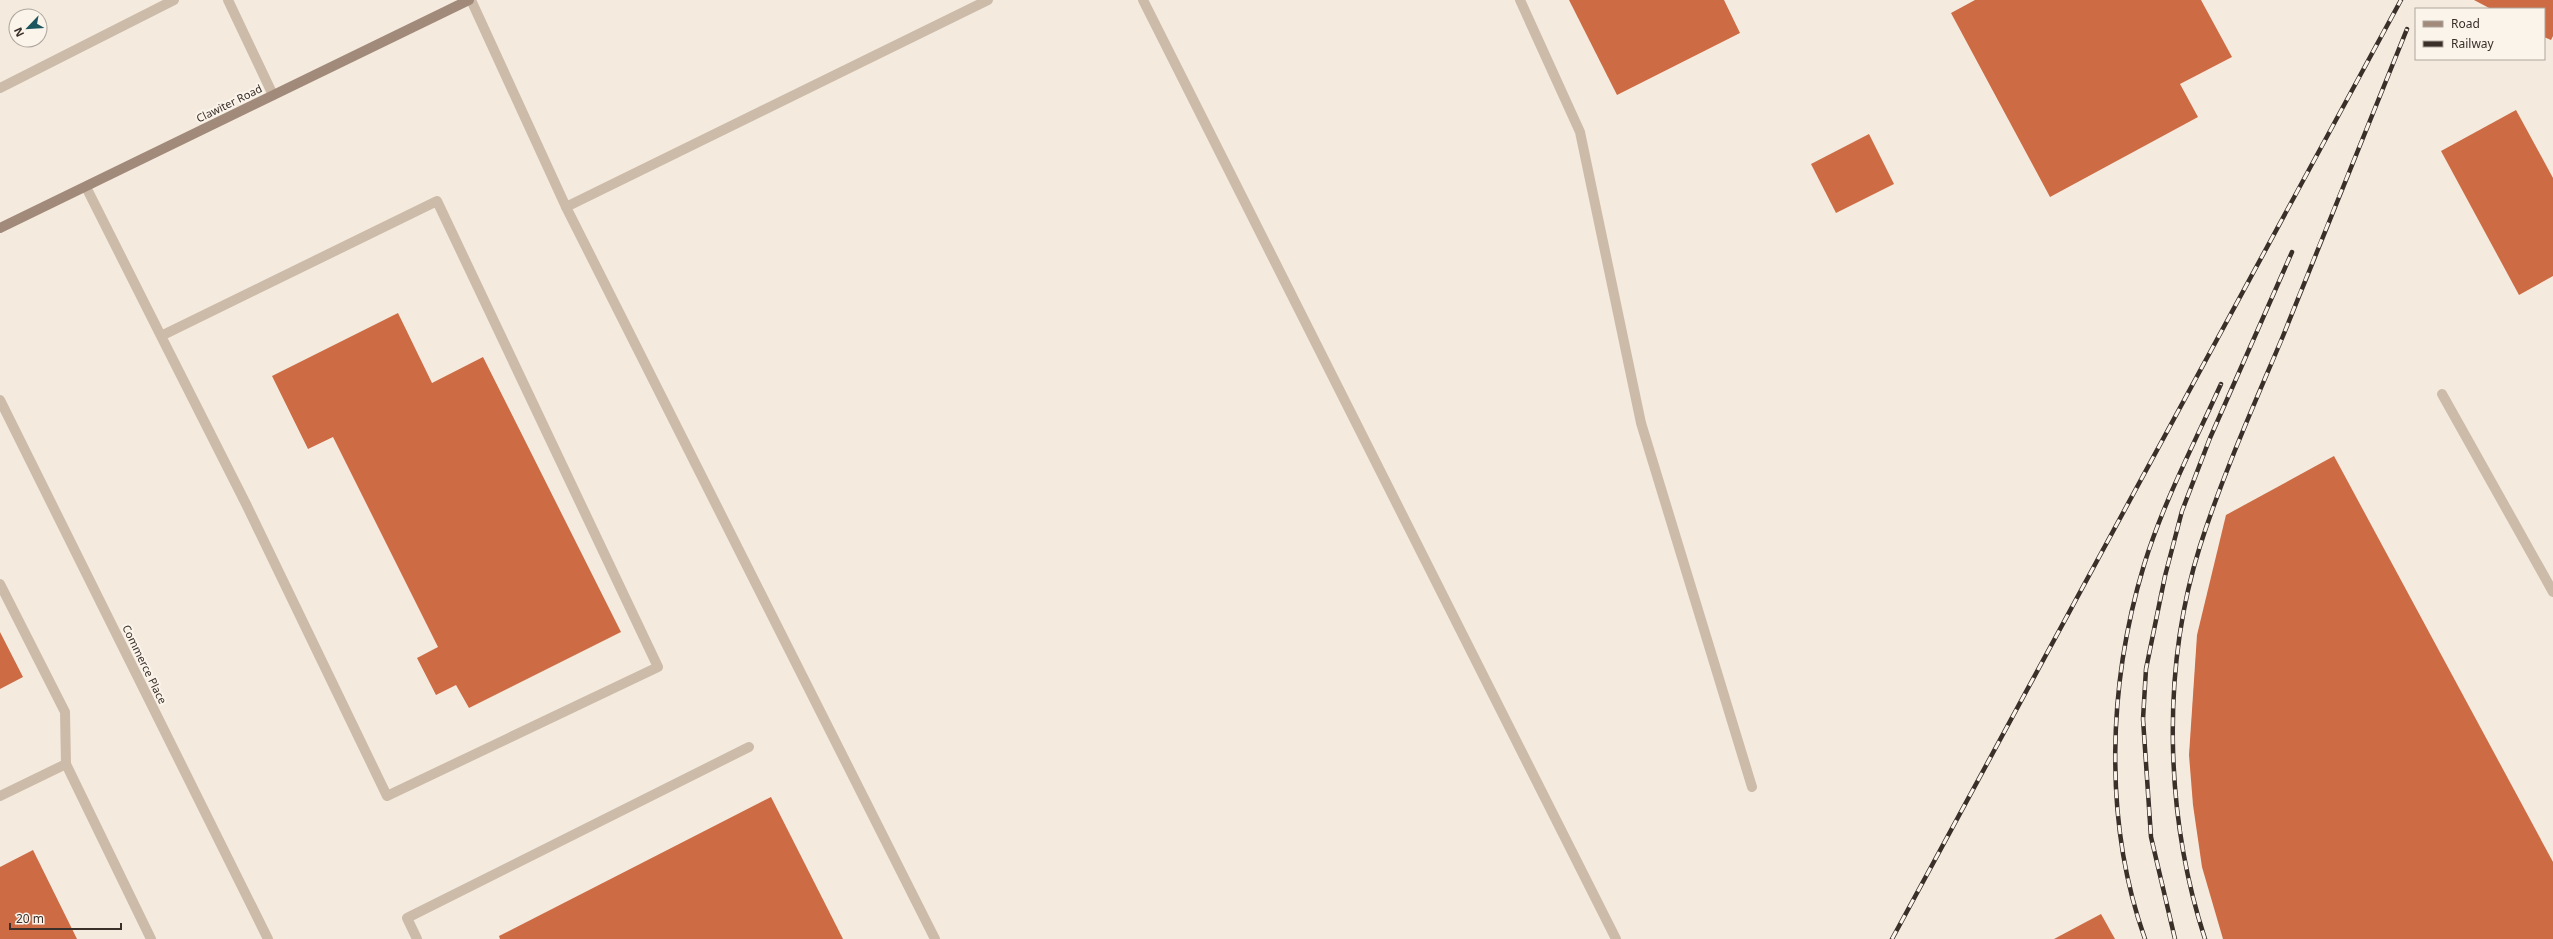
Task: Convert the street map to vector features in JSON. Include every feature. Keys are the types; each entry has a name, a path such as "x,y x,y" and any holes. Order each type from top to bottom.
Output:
{"main road":[{"name":"Clawiter Road","path":"0,228 470,0"}],"street":[{"path":"0,88 174,0"},
{"path":"228,0 273,95"},
{"path":"470,0 566,207 935,939"},
{"path":"566,207 988,0"},
{"path":"1144,0 1616,939"},
{"path":"1520,0 1580,132 1642,423 1752,787"},
{"path":"86,187 161,336 246,504 387,796 658,667 437,200 161,336"},
{"path":"2442,394 2553,592"},
{"name":"Commerce Place","path":"0,400 268,939"},
{"path":"0,584 64,712 66,764 151,939"},
{"path":"417,939 407,918 749,747"},
{"path":"0,796 66,764"}],"building":[{"path":"1569,0 1724,0 1740,33 1617,95"},
{"path":"1975,0 2201,0 2232,57 2180,84 2198,117 2050,197 1951,13"},
{"path":"2474,0 2553,0 2553,36 2551,40 2545,37 2545,8 2489,8"},
{"path":"2516,110 2553,178 2553,276 2519,295 2441,151"},
{"path":"1869,134 1894,184 1836,213 1811,164"},
{"path":"398,313 432,383 483,357 621,632 469,708 456,685 436,695 417,658 438,647 333,437 308,449 272,376"},
{"path":"2334,456 2553,862 2553,939 2223,939 2202,867 2193,805 2189,755 2197,635 2226,515"},
{"path":"0,632 23,677 0,689"},
{"path":"771,797 843,939 500,939 499,936"},
{"path":"33,850 77,939 0,939 0,867"},
{"path":"2101,914 2115,939 2054,939"}],"railway":[{"path":"1892,939 2401,0"},
{"path":"2205,939 2192,892 2182,843 2176,793 2173,743 2174,692 2179,642 2187,593 2200,546 2229,466 2407,29"},
{"path":"2175,939 2151,837 2143,719 2146,669 2165,576 2182,511 2210,438 2292,252"},
{"path":"2145,939 2131,894 2122,848 2117,800 2115,752 2117,705 2123,657 2132,610 2144,565 2160,519 2221,384"}]}
